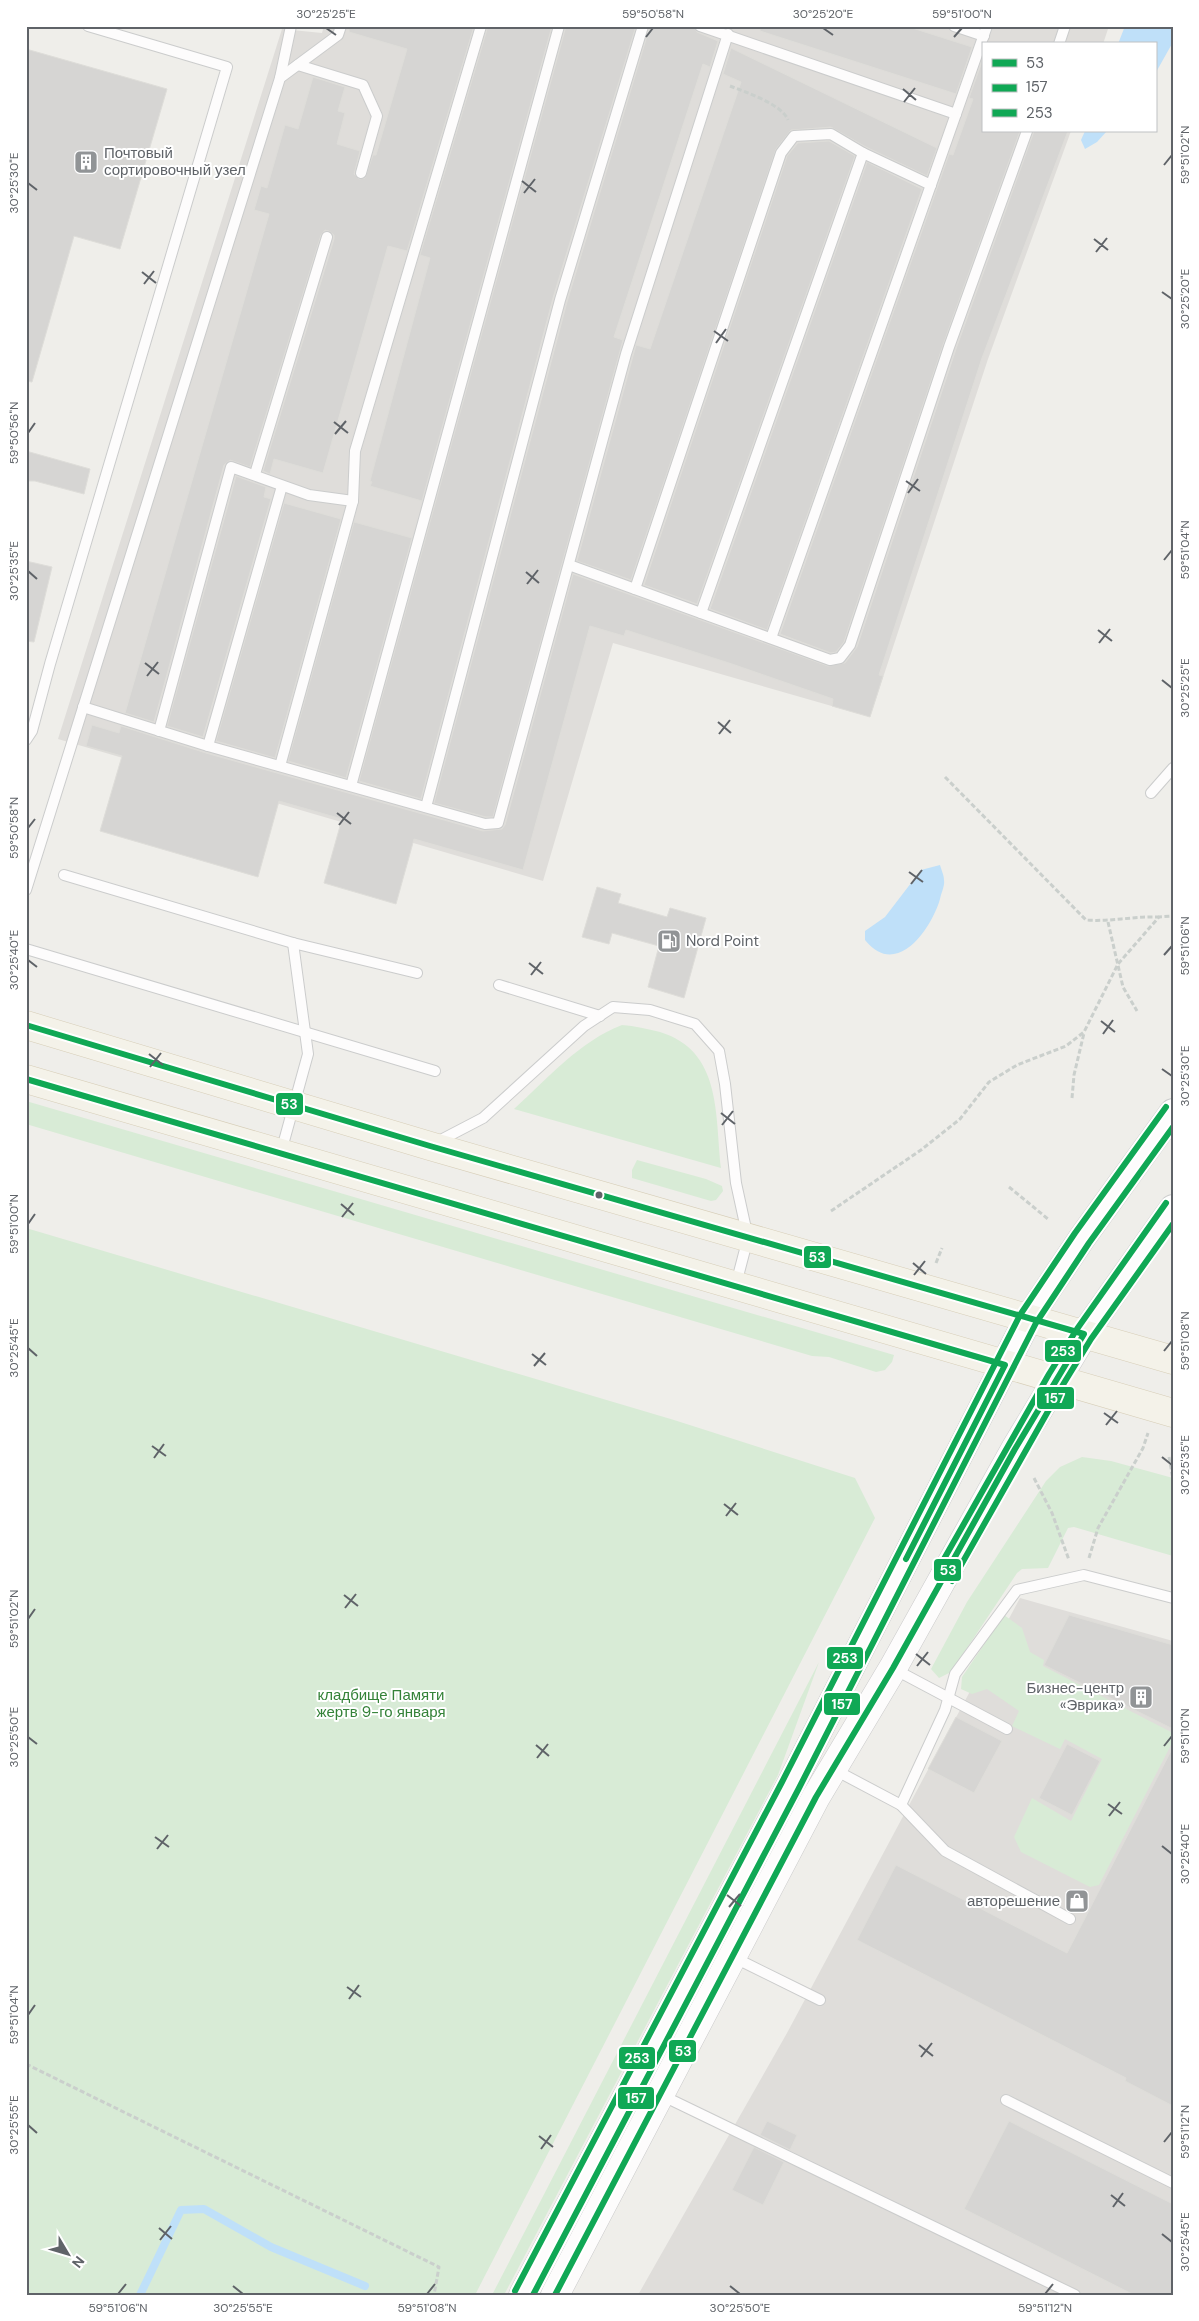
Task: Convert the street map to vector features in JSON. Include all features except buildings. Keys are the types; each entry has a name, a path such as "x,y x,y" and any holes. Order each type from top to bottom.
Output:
{"main road":[{"path":"26,1025 430,1146 1173,1360"},
{"path":"26,1079 1173,1413"},
{"path":"523,2295 786,1794 1028,1319"},
{"path":"555,2295 832,1768 893,1668 1015,1449 1084,1334"}],"street":[{"path":"1028,1319 1082,1238 1173,1112"},
{"path":"1084,1334 1173,1208"}],"lane":[{"path":"26,740 32,731 50,664 227,67 88,26"},
{"path":"26,890 280,78 291,26"},
{"path":"280,78 338,36 341,26"},
{"path":"280,766 353,501 354,451 481,26"},
{"path":"351,786 559,26"},
{"path":"426,808 560,300 644,26"},
{"path":"700,26 728,34 956,114"},
{"path":"954,26 986,31"},
{"path":"1060,42 1065,26"},
{"path":"83,707 208,746 426,808 485,824 498,824 626,354 728,34"},
{"path":"771,638 982,42"},
{"path":"298,65 362,85 377,116 360,173"},
{"path":"569,565 830,660 840,658 850,645 949,347 1027,132"},
{"path":"635,589 781,154 794,136 831,134 863,154 932,185"},
{"path":"700,613 863,154"},
{"path":"255,474 327,237"},
{"path":"159,730 231,467 255,474 309,495 353,501"},
{"path":"208,746 282,486"},
{"path":"1151,793 1173,768"},
{"path":"64,875 293,943 418,973"},
{"path":"281,1153 308,1054 293,943"},
{"path":"26,949 435,1070"},
{"path":"499,985 600,1016"},
{"path":"430,1146 483,1118 584,1026 613,1007 650,1010 696,1024 719,1051 725,1084 736,1182 748,1238 735,1286"},
{"path":"902,1805 945,1710 955,1674 1017,1590 1080,1576 1173,1598"},
{"path":"893,1668 1007,1730"},
{"path":"832,1768 902,1805 945,1851 1070,1919"},
{"path":"732,1956 820,2000"},
{"path":"660,2094 1074,2295"},
{"path":"1006,2100 1173,2183"}],"path":[{"path":"714,78 768,103 786,115 794,136"},
{"path":"945,777 1086,920 1108,922 1143,916 1173,916"},
{"path":"1072,1098 1074,1075 1084,1032 1118,964 1160,917"},
{"path":"1108,922 1123,987 1137,1011"},
{"path":"830,1212 921,1150 960,1119 989,1082 1017,1065 1066,1046 1084,1032"},
{"path":"1009,1187 1048,1219"},
{"path":"935,1267 942,1248"},
{"path":"1080,1576 1098,1528 1143,1448 1149,1430"},
{"path":"1169,1457 1173,1479"},
{"path":"1034,1478 1080,1576"},
{"path":"26,2064 439,2267 434,2295"}],"shaded area":[{"path":"324,26 1109,26 1104,42 982,42 982,132 1071,132 988,359 870,717 613,643 543,881 58,739 282,29 322,33"},
{"path":"1020,1598 1173,1641 1173,2295 638,2295 787,2033"}],"green space":[{"path":"622,1025 660,1032 680,1041 695,1054 705,1069 712,1087 718,1127 721,1168 514,1109 578,1051 607,1032"},
{"path":"26,1101 894,1355 892,1362 885,1370 876,1372 829,1357 812,1356 26,1124"},
{"path":"637,1160 706,1179 722,1186 723,1191 716,1200 711,1201 632,1178 632,1170"},
{"name":"кладбище Памяти жертв 9-го января","path":"26,1228 674,1420 855,1478 875,1518 475,2295 26,2295"},
{"path":"1082,1457 1111,1461 1173,1478 1173,1556 1074,1527 1068,1528 1048,1568 1022,1569 1017,1573 951,1672 939,1678 931,1669 967,1602 1046,1481 1060,1467"},
{"path":"1004,1615 1022,1628 1030,1652 1044,1660 1043,1666 1173,1733 1173,1741 1099,1885 1090,1887 1021,1852 1014,1837 1032,1798 1071,1821 1102,1759 1065,1739 1060,1749 1012,1726 1019,1711 987,1689 972,1694 961,1689 962,1677"},
{"path":"819,1662 778,1775 504,2295 492,2295"}],"water":[{"path":"1125,26 1173,26 1173,42 1156,72 1156,42 1119,42"},
{"path":"1085,132 1106,132 1097,142 1085,149 1081,140"},
{"path":"940,865 944,882 940,899 929,924 911,946 900,952 889,954 877,951 865,940 865,931 885,917 921,870"}],"waterway":[{"path":"140,2295 181,2210 204,2209 271,2247 365,2286"}],"transit line":[{"name":"53","path":"26,1025 430,1146 1084,1334 1015,1449 893,1668 816,1797 555,2295"},
{"name":"53","path":"26,1079 1005,1365 906,1559"},
{"name":"253","path":"515,2291 782,1782 1020,1315 1075,1233 1166,1107"},
{"name":"157","path":"533,2295 798,1790 1036,1323 1089,1243 1173,1127"},
{"name":"253","path":"936,1573 1049,1374 1077,1329 1166,1203"},
{"name":"157","path":"952,1581 1091,1339 1173,1224"}],"place":[{"name":"Почтовый сортировочный узел","path":"86,162"},
{"name":"Nord Point","path":"669,941"},
{"name":"Бизнес-центр «Эврика»","path":"1141,1697"},
{"name":"авторешение","path":"1077,1901"}]}
